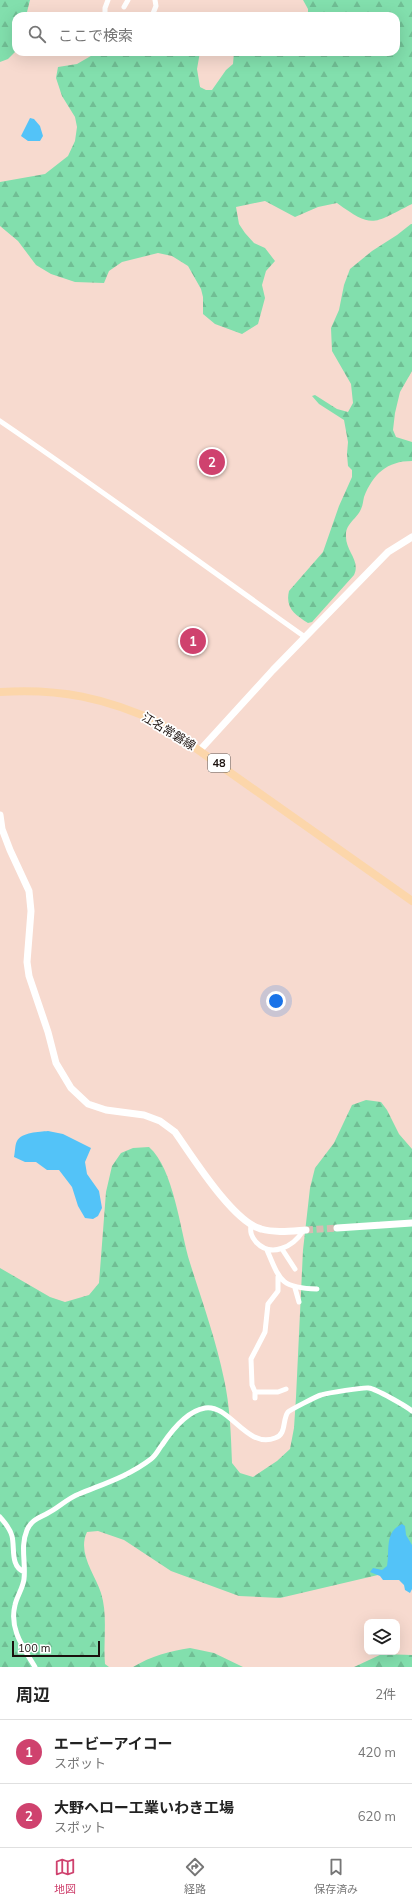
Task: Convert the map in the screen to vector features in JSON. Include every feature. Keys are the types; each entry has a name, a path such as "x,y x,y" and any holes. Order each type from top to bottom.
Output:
{"main road":[{"name":"江名常磐線","path":"0,692 40,691 96,698 132,710 160,723 412,901"}],"street":[{"path":"105,12 108,0"},
{"path":"124,7 128,0"},
{"path":"154,12 156,6 155,0"},
{"path":"0,421 66,466 112,501 305,637"},
{"path":"200,750 305,637 388,552 412,537"},
{"path":"0,815 2,829 10,850 29,891 30,911 27,962 29,976 48,1032 56,1063 72,1088 88,1104 106,1110 144,1115 168,1126 175,1132 224,1198 251,1225 269,1231 305,1230"},
{"path":"337,1228 412,1223"},
{"path":"251,1225 251,1235 262,1248 267,1250 282,1249 305,1230"},
{"path":"282,1249 295,1269"},
{"path":"255,1398 255,1392 252,1385 251,1359 265,1332 268,1304 278,1291 278,1277 267,1250"},
{"path":"278,1277 295,1288 317,1290"},
{"path":"295,1288 299,1302"},
{"path":"35,1667 13,1626 15,1605 23,1585 23,1543 29,1527 35,1520 77,1494 111,1482 151,1459 182,1421 196,1410 208,1407 214,1409 234,1421 247,1433 266,1440 280,1435 286,1416 291,1408 321,1395 368,1388 402,1404 412,1411"},
{"path":"255,1392 278,1392 286,1389"},
{"path":"0,1517 8,1526 12,1534 15,1564 19,1570 24,1572"}],"green space":[{"path":"0,0 30,0 27,12 12,12 12,55 8,59 0,62"},
{"path":"303,0 412,0 412,204 389,216 374,221 359,217 337,203 318,207 295,217 265,201 236,207 239,224 245,233 254,243 265,248 275,261 266,271 262,285 265,298 258,324 242,334 215,324 203,314 203,297 201,289 188,266 172,256 158,253 122,262 109,271 104,283 75,282 51,274 36,265 18,241 0,226 0,182 45,174 68,156 75,141 77,127 75,117 62,96 56,78 58,67 77,64 91,56 199,56 197,69 200,87 206,90 212,90 226,70 233,64 234,56 400,56 400,12 308,12"},
{"path":"411,224 412,371 400,392 393,430 396,437 412,442 412,461 395,463 388,466 382,470 372,482 364,497 359,512 346,531 346,541 356,565 354,575 312,622 308,623 295,614 292,610 288,602 289,591 323,552 339,506 352,477 352,470 348,466 348,442 344,420 319,404 312,396 315,395 337,409 348,412 353,403 351,384 332,351 331,328 339,310 344,285 350,269 372,251"},
{"path":"366,1100 381,1102 387,1110 399,1134 412,1149 412,1567 280,1598 239,1596 171,1571 124,1540 98,1531 87,1532 84,1540 85,1556 103,1601 105,1619 105,1664 109,1667 0,1667 0,1268 50,1297 65,1302 89,1295 99,1283 106,1192 112,1166 121,1153 133,1148 149,1147 158,1157 165,1170 175,1201 190,1263 217,1350 228,1400 232,1463 240,1473 253,1477 277,1461 290,1449 294,1428 303,1250 310,1188 315,1168 334,1143 352,1105"},
{"path":"190,1648 214,1653 243,1667 133,1667 161,1654"},
{"path":"380,1655 412,1655 412,1667 354,1667"}],"water":[{"path":"30,118 34,119 40,126 43,136 40,141 28,141 21,136"},
{"path":"48,1131 63,1134 91,1148 85,1162 87,1174 99,1191 102,1208 98,1216 93,1219 85,1218 78,1206 72,1187 59,1170 47,1170 36,1162 25,1162 14,1157 16,1142 19,1138 31,1133"},
{"path":"402,1524 405,1526 406,1535 412,1545 412,1589 410,1593 405,1590 404,1585 399,1580 383,1580 380,1576 370,1572 373,1568 382,1570 387,1566 390,1537 396,1527"}],"tunnel":[{"path":"306,1230 337,1228"}],"place":[{"name":"大野ヘロー工業いわき工場","path":"212,462"},
{"name":"エービーアイコー","path":"193,641"}]}
